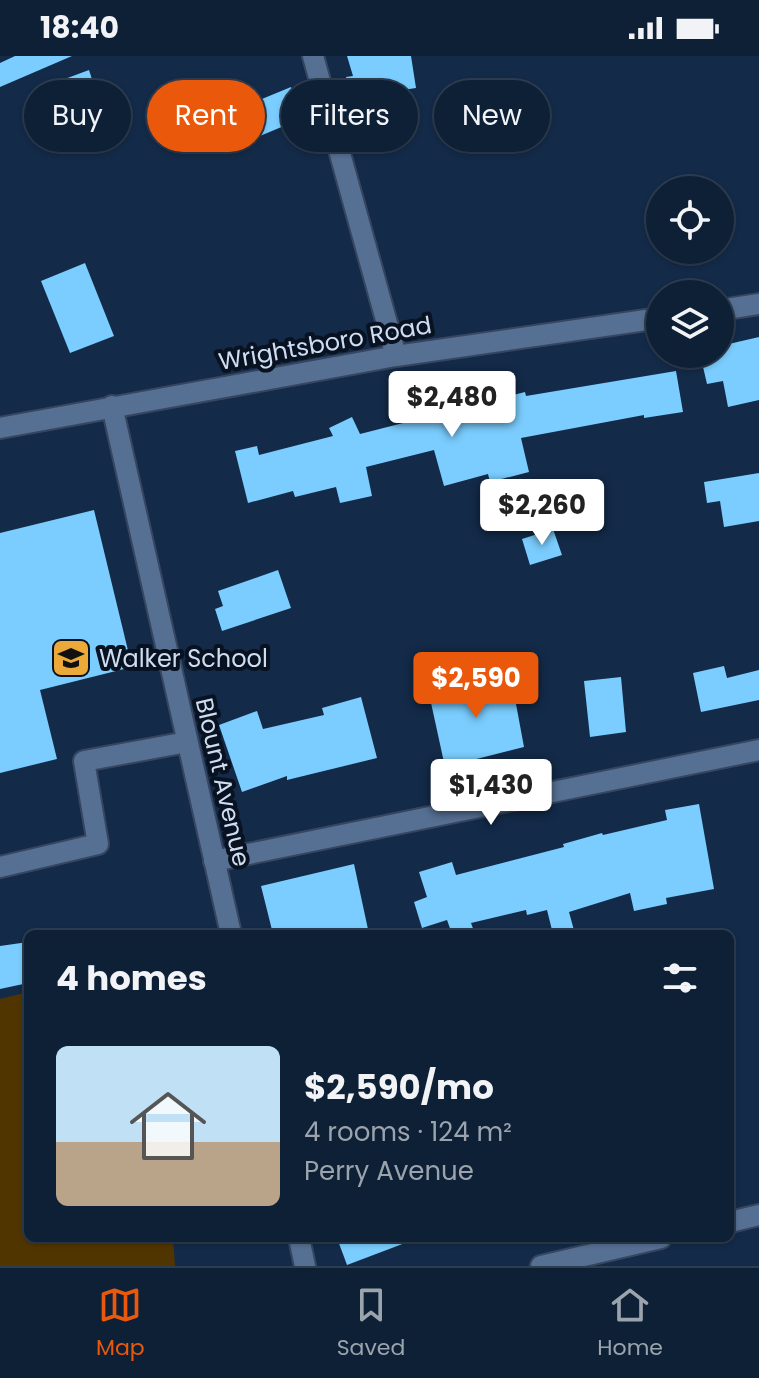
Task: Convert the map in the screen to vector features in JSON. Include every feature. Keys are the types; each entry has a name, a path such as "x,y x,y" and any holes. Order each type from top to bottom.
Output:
{"street":[{"path":"313,56 396,356"},
{"path":"734,308 759,304"},
{"name":"Wrightsboro Road","path":"0,428 396,356 646,320"},
{"name":"Blount Avenue","path":"112,406 230,930"},
{"path":"0,867 98,844 84,761 187,742"},
{"path":"214,861 759,750"},
{"path":"734,1221 759,1215"},
{"path":"300,1242 305,1266"},
{"path":"541,1266 573,1262 646,1242"}],"shaded area":[{"path":"24,993 24,1242 173,1242 175,1266 0,1266 0,999"}],"building":[{"path":"15,56 72,56 0,87 0,63"},
{"path":"347,56 411,56 415,80 347,80 346,77 353,76"},
{"path":"89,70 92,80 62,80"},
{"path":"281,91 281,127 265,134 265,98"},
{"path":"85,263 114,336 70,353 41,281"},
{"path":"759,337 759,400 728,407 723,381 707,384 703,368 734,368 734,343"},
{"path":"676,371 683,412 644,418 644,415 521,438 529,472 490,482 488,474 444,486 434,450 366,467 372,496 340,503 336,487 295,497 293,491 248,503 235,451 257,446 259,455 333,436 329,428 352,417 360,434 525,392 526,396"},
{"path":"759,473 759,521 724,527 720,501 707,503 704,482"},
{"path":"94,510 132,667 40,690 57,759 0,773 0,533"},
{"path":"553,529 562,555 530,565 522,539"},
{"path":"278,570 291,608 222,631 215,609 223,606 218,591"},
{"path":"724,666 727,678 759,670 759,700 701,712 693,673"},
{"path":"511,677 524,747 445,767 428,689 465,681 466,686"},
{"path":"621,677 626,732 590,737 584,681"},
{"path":"361,697 377,758 287,780 287,776 242,792 219,725 257,711 263,729 324,715 322,708"},
{"path":"699,804 714,889 666,898 667,904 634,911 630,893 569,912 574,930 552,930 547,910 527,915 526,910 471,923 474,930 451,930 447,920 422,928 414,902 427,897 419,872 452,862 456,875 564,847 563,844 602,833 667,820 665,810"},
{"path":"354,864 368,930 272,930 261,886"},
{"path":"24,943 24,984 0,989 0,946"},
{"path":"338,1242 408,1242 347,1265"}],"place":[{"name":"Walker School","path":"71,658"}]}
